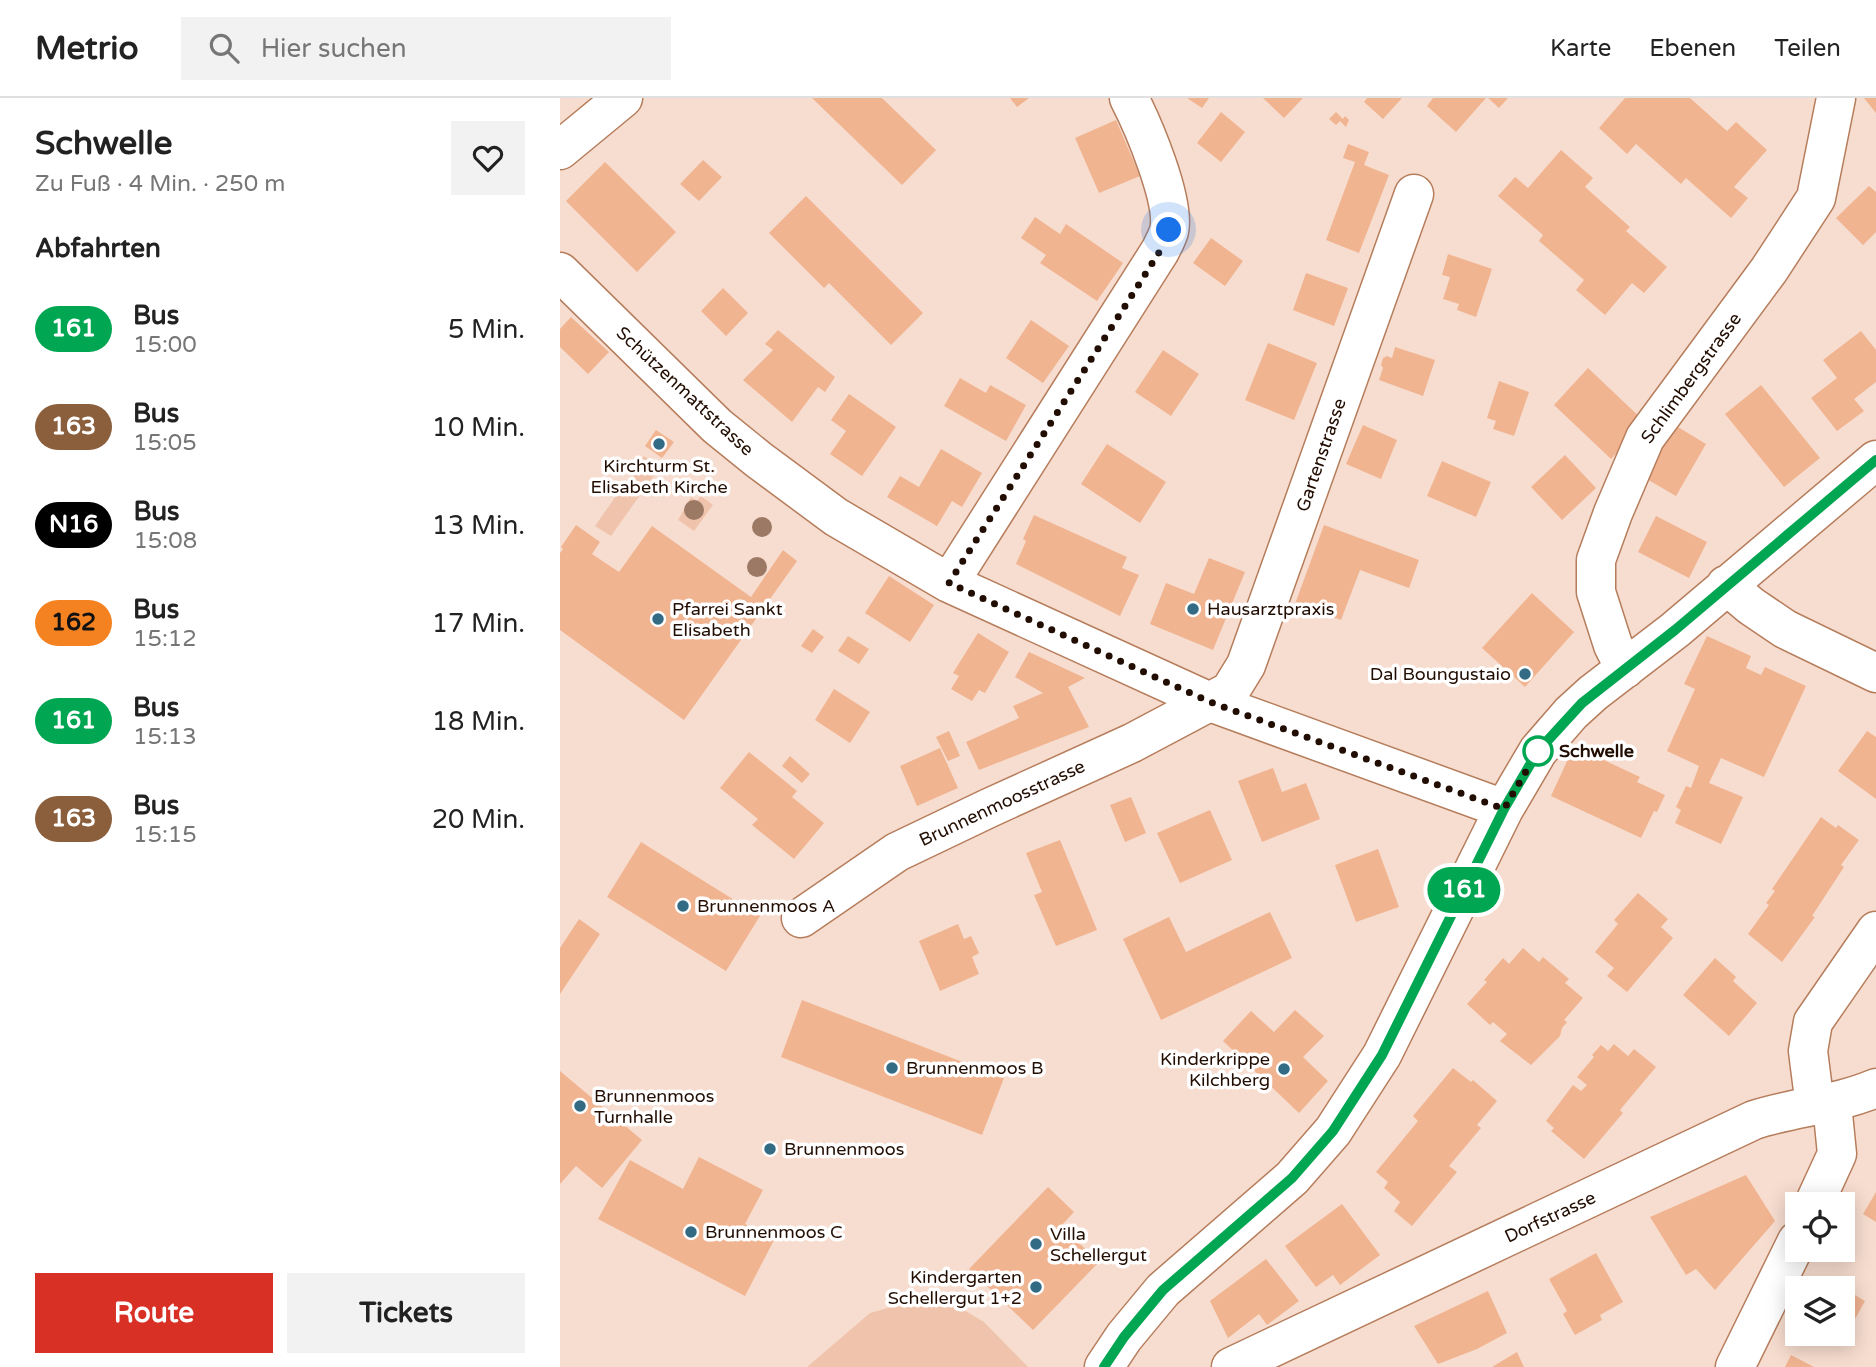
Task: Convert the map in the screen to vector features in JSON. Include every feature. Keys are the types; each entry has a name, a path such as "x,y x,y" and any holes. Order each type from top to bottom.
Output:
{"street":[{"path":"560,150 623,98"},
{"path":"949,583 1160,251 1169,230 1169,204 1139,118 1129,98"},
{"name":"Schlimbergstrasse","path":"1625,669 1613,645 1596,592 1596,560 1645,438 1769,270 1816,198 1836,98"},
{"name":"Gartenstrasse","path":"1210,702 1230,691 1246,665 1414,194"},
{"name":"Schützenmattstrasse","path":"560,272 717,426 749,452 836,517 949,583 1210,702 1504,809"},
{"path":"1104,1367 1124,1337 1163,1290 1292,1178 1333,1131 1382,1055 1504,809 1538,751 1571,713 1675,630 1876,460"},
{"path":"1726,585 1785,629 1876,673"},
{"name":"Brunnenmoosstrasse","path":"801,918 897,852 1132,743 1210,702"},
{"path":"1820,1192 1837,1154 1837,1138 1808,1051 1814,1022 1876,932"},
{"name":"Dorfstrasse","path":"1231,1367 1283,1356 1754,1120 1779,1112 1824,1105 1876,1088"},
{"path":"1735,1367 1787,1262"}],"shaded area":[{"path":"644,456 660,467 611,536 595,526"},
{"path":"701,496 713,505 694,531 678,520 691,497 697,501"},
{"path":"937,1294 984,1322 1028,1367 807,1367 870,1313"}],"building":[{"path":"812,98 882,98 936,150 902,185"},
{"path":"1010,98 1029,98 1017,107"},
{"path":"1187,98 1209,98 1202,108"},
{"path":"1263,98 1303,98 1284,118"},
{"path":"1367,98 1402,98 1383,119 1364,102"},
{"path":"1433,98 1486,98 1456,132 1427,106"},
{"path":"1488,98 1508,98 1499,108"},
{"path":"1625,98 1690,98 1727,131 1736,122 1767,150 1734,187 1748,198 1731,218 1686,178 1681,184 1636,144 1627,154 1599,128"},
{"path":"1864,98 1876,98 1876,113"},
{"path":"1221,112 1245,132 1221,162 1197,143"},
{"path":"1336,112 1343,119 1345,116 1349,120 1346,127 1340,121 1336,125 1329,119"},
{"path":"1116,120 1140,176 1099,193 1075,138"},
{"path":"1348,144 1369,152 1364,165 1389,175 1359,253 1326,240 1355,162 1343,158"},
{"path":"1561,150 1593,178 1585,187 1630,227 1626,231 1667,267 1644,293 1632,283 1605,315 1576,290 1584,280 1539,241 1543,235 1498,196 1515,177 1528,188"},
{"path":"703,160 722,177 699,201 680,184"},
{"path":"605,162 676,232 637,272 566,201"},
{"path":"1869,186 1876,192 1876,232 1863,245 1836,218"},
{"path":"806,196 923,313 891,345 829,283 824,288 769,233"},
{"path":"1035,217 1060,234 1066,224 1123,263 1097,301 1040,263 1046,255 1021,238"},
{"path":"1211,238 1243,261 1225,286 1193,263"},
{"path":"1448,254 1492,269 1476,317 1457,310 1459,304 1443,299 1450,277 1442,275"},
{"path":"1306,273 1348,288 1334,326 1293,310"},
{"path":"723,288 748,313 726,336 701,311"},
{"path":"571,317 609,352 588,374 560,347 560,329"},
{"path":"1031,320 1069,346 1043,383 1006,358"},
{"path":"778,330 835,377 825,392 818,387 792,422 743,380 773,350 765,344"},
{"path":"1861,331 1876,350 1876,382 1854,399 1864,411 1837,431 1811,398 1837,378 1823,360"},
{"path":"1268,343 1317,363 1294,420 1245,400"},
{"path":"1395,347 1435,360 1423,396 1379,380 1383,358 1392,358"},
{"path":"1163,350 1199,374 1171,416 1135,392"},
{"path":"1588,368 1645,422 1611,459 1554,405"},
{"path":"960,378 986,393 990,385 1026,405 1006,441 944,406"},
{"path":"1499,381 1529,392 1514,436 1493,429 1496,421 1487,418"},
{"path":"1761,385 1820,458 1784,487 1725,414"},
{"path":"849,394 896,427 862,476 830,454 846,431 831,420"},
{"path":"1668,421 1706,444 1676,496 1638,474"},
{"path":"1363,425 1397,440 1381,479 1346,464"},
{"name":"Kirchturm St. Elisabeth Kirche","path":"656,430 674,442 662,458 645,446"},
{"path":"1107,444 1166,482 1140,523 1081,484"},
{"path":"941,449 982,473 962,507 952,501 937,526 887,497 900,476 919,487"},
{"path":"1565,455 1596,488 1562,520 1531,487"},
{"path":"1442,461 1491,482 1476,517 1427,496"},
{"path":"1034,515 1127,557 1122,568 1139,575 1120,616 1016,564"},
{"path":"1656,516 1707,542 1689,578 1638,552"},
{"name":"Pfarrei Sankt Elisabeth","path":"576,525 600,542 592,554 619,572 652,526 751,597 783,550 797,561 684,720 560,630 560,553 563,549 561,547"},
{"path":"1324,525 1419,560 1409,588 1360,570 1341,620 1295,604"},
{"name":"Hausarztpraxis","path":"1209,558 1245,572 1213,650 1150,624 1166,583 1194,594"},
{"path":"889,576 934,605 910,642 865,613"},
{"path":"1532,593 1574,632 1525,687 1482,648"},
{"path":"813,629 824,637 812,653 801,646"},
{"path":"978,633 1009,652 985,693 979,690 972,701 951,689 959,676 953,673"},
{"path":"848,636 869,649 859,664 838,651"},
{"path":"1707,636 1751,656 1746,668 1761,675 1765,667 1806,686 1764,777 1721,758 1709,783 1743,797 1721,844 1675,823 1681,810 1676,807 1686,786 1691,788 1699,766 1667,751 1695,689 1684,684"},
{"path":"1029,652 1085,678 1068,687 1089,727 979,770 966,742 1019,718 1013,706 1043,693 1015,677"},
{"path":"834,689 870,712 850,743 815,720"},
{"path":"949,731 960,756 948,761 936,737"},
{"path":"1867,731 1876,737 1876,799 1838,771"},
{"path":"1574,746 1640,777 1637,782 1665,795 1641,838 1551,796"},
{"path":"940,748 958,788 917,806 900,766"},
{"path":"749,752 797,791 792,797 824,823 794,859 752,825 758,819 720,788"},
{"path":"790,756 810,774 802,783 782,766"},
{"path":"1273,768 1282,792 1306,783 1320,819 1262,842 1238,781"},
{"path":"1131,797 1146,833 1125,842 1110,805"},
{"path":"1210,810 1232,860 1180,883 1157,833"},
{"path":"1821,817 1859,840 1841,865 1844,867 1812,916 1815,917 1782,962 1748,934 1769,905 1766,903 1775,891 1772,889"},
{"path":"1060,840 1097,930 1056,946 1034,895 1042,892 1026,853"},
{"name":"Brunnenmoos A","path":"641,842 760,916 726,971 607,897"},
{"path":"1378,849 1399,907 1356,922 1335,865"},
{"path":"1638,893 1668,919 1661,927 1673,938 1627,992 1607,976 1614,968 1595,952 1618,924 1614,920"},
{"path":"1270,912 1292,958 1161,1020 1123,939 1169,917 1186,952"},
{"path":"579,919 600,934 560,994 560,948"},
{"path":"958,924 964,939 971,936 979,953 972,957 979,974 940,991 919,941"},
{"path":"1523,948 1539,962 1543,957 1569,979 1565,983 1583,998 1564,1020 1567,1022 1560,1036 1531,1065 1500,1041 1507,1034 1493,1022 1490,1025 1467,1004 1487,982 1484,980 1503,958 1509,964"},
{"path":"1715,958 1736,977 1733,981 1757,1003 1729,1036 1683,995"},
{"name":"Brunnenmoos B","path":"802,1000 1004,1078 982,1135 781,1057"},
{"name":"Kinderkrippe Kilchberg","path":"1295,1010 1324,1036 1303,1057 1328,1081 1299,1113 1223,1041 1251,1011 1274,1032"},
{"path":"1614,1044 1628,1056 1634,1049 1656,1067 1620,1110 1623,1113 1584,1159 1551,1131 1554,1128 1546,1121 1573,1085 1581,1091 1587,1085 1577,1077 1594,1057 1592,1055 1601,1045 1608,1051"},
{"path":"1453,1068 1471,1082 1473,1080 1497,1101 1477,1125 1481,1128 1449,1166 1457,1172 1412,1226 1394,1211 1400,1202 1384,1188 1388,1182 1376,1172 1418,1121 1413,1116"},
{"name":"Brunnenmoos Turnhalle","path":"560,1071 642,1140 602,1188 576,1166 560,1184"},
{"name":"Brunnenmoos C","path":"699,1157 763,1190 745,1224 774,1240 745,1296 598,1219 630,1160 683,1189"},
{"path":"1746,1175 1775,1221 1715,1290 1696,1269 1686,1275 1650,1217"},
{"name":"Villa Schellergut","path":"1048,1187 1074,1212 1061,1226 1099,1262 1033,1330 969,1269"},
{"path":"1876,1192 1876,1222 1863,1214"},
{"path":"1342,1204 1380,1255 1340,1285 1333,1275 1316,1287 1285,1246"},
{"path":"1596,1253 1623,1302 1600,1315 1602,1320 1575,1335 1563,1314 1567,1311 1549,1279"},
{"path":"1266,1259 1299,1301 1267,1325 1259,1314 1228,1338 1210,1301"},
{"path":"1488,1291 1507,1333 1477,1349 1438,1364 1414,1326"},
{"path":"1855,1295 1865,1301 1855,1319"},
{"path":"1517,1352 1524,1367 1492,1367"},
{"path":"1791,1355 1814,1367 1785,1367"}],"bus line":[{"name":"161","path":"1104,1367 1124,1337 1163,1290 1292,1178 1333,1131 1382,1055 1504,809 1538,751 1582,703 1675,630 1876,460"}],"place":[{"name":"Kirchturm St. Elisabeth Kirche","path":"659,444"},
{"name":"Hausarztpraxis","path":"1193,609"},
{"name":"Pfarrei Sankt Elisabeth","path":"658,619"},
{"name":"Dal Boungustaio","path":"1525,674"},
{"name":"Schwelle","path":"1538,751"},
{"name":"Brunnenmoos A","path":"683,906"},
{"name":"Brunnenmoos B","path":"892,1068"},
{"name":"Kinderkrippe Kilchberg","path":"1284,1069"},
{"name":"Brunnenmoos Turnhalle","path":"580,1106"},
{"name":"Brunnenmoos","path":"770,1149"},
{"name":"Brunnenmoos C","path":"691,1232"},
{"name":"Villa Schellergut","path":"1036,1244"},
{"name":"Kindergarten Schellergut 1+2","path":"1036,1287"}],"route":[{"path":"1169,230 1160,251 949,583 1210,702 1504,809 1538,751"}]}
